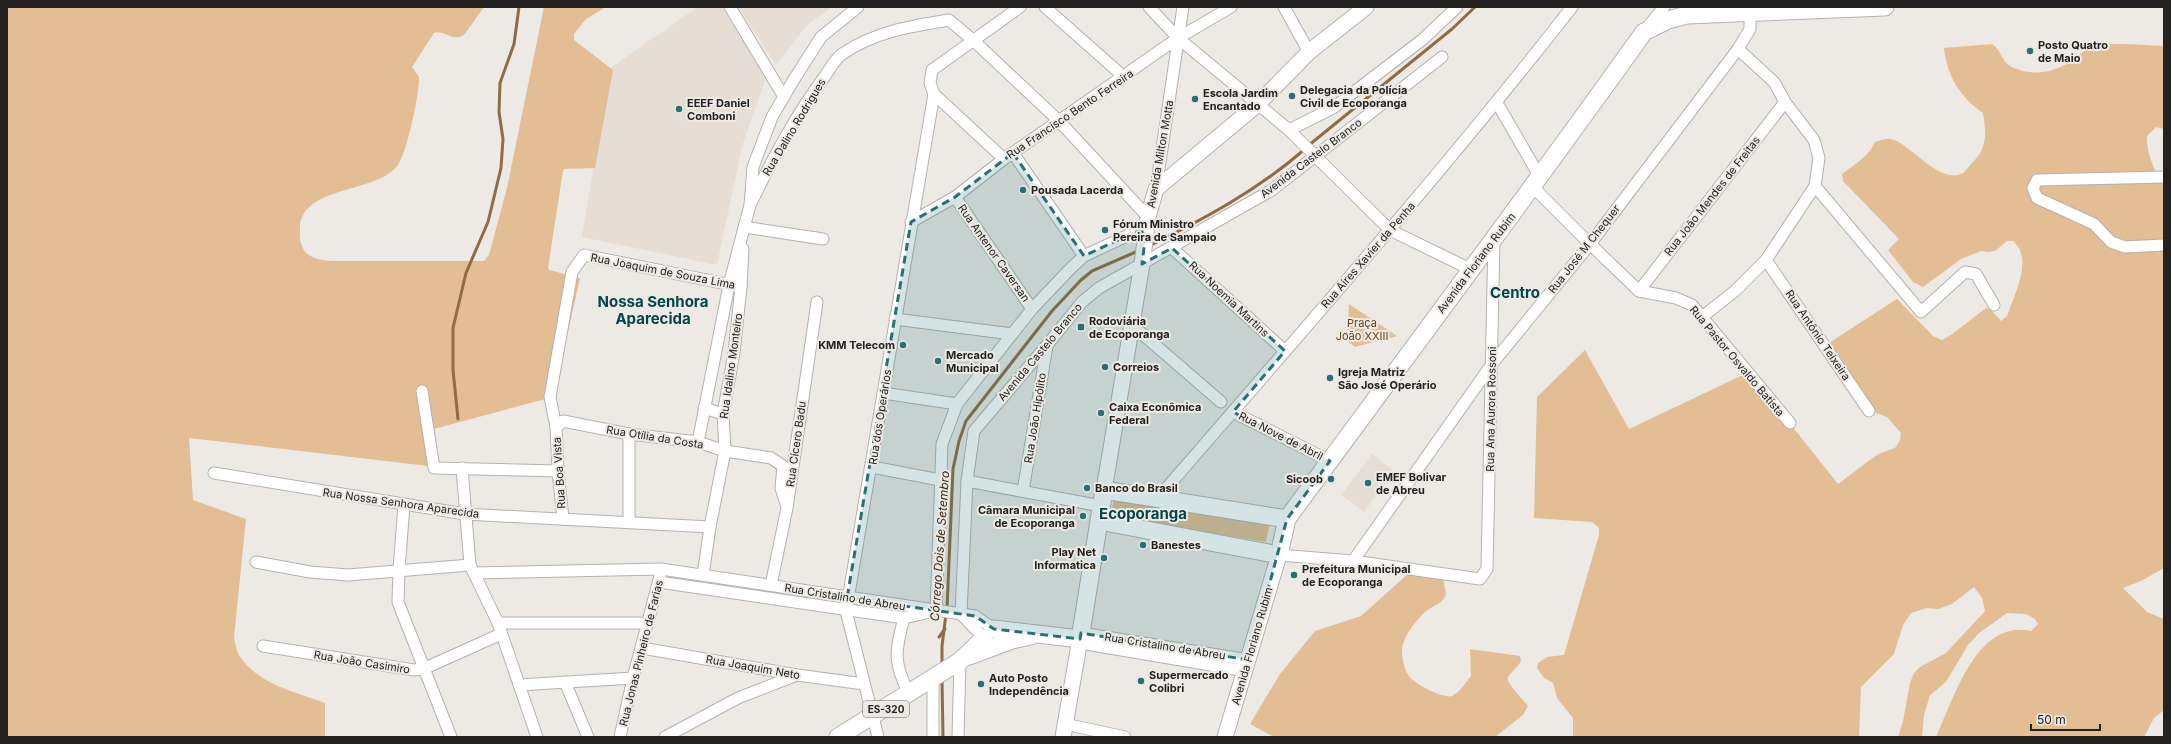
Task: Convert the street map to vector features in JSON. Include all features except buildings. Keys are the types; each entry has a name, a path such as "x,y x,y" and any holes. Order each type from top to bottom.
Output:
{"main road":[{"path":"1644,32 1685,11 1750,12 1885,7"},
{"name":"Avenida Floriano Rubim","path":"1287,519 1472,270 1494,237 1537,182 1644,32"},
{"path":"1158,498 1287,519 1279,555 1101,505 1158,498"},
{"name":"Avenida Milton Motta","path":"1080,638 1101,505"},
{"path":"993,640 1013,630 1038,635 1080,638"},
{"name":"ES-320","path":"838,737 873,717 993,640"}],"street":[{"path":"730,7 784,97"},
{"path":"750,205 753,167 772,117 822,37 858,7"},
{"name":"Rua dos Operários","path":"878,737 846,611 872,467 911,222 934,94 930,83 932,70 1020,7"},
{"path":"1045,7 1124,78"},
{"path":"1149,7 1178,38 1289,130 1390,230 1472,270"},
{"name":"Avenida Milton Motta","path":"1101,505 1132,325 1147,225 1156,189 1183,7"},
{"name":"Rua Francisco Bento Ferreira","path":"911,222 955,198 1008,156 1124,78 1178,38 1231,7"},
{"path":"1284,7 1309,52"},
{"path":"1156,189 1258,104 1309,52 1366,7"},
{"path":"1289,130 1333,108 1422,40 1457,7"},
{"name":"Rua Aires Xavier da Penha","path":"1158,498 1390,230 1497,103 1572,7"},
{"name":"Avenida Floriano Rubim","path":"1644,32 1664,7"},
{"name":"Rua José M Chequer","path":"1353,561 1492,364 1590,244 1738,49 1750,29 1750,12"},
{"name":"Rua Dalino Rodrigues","path":"750,205 794,123 813,93 841,55 876,36 906,26 949,20 974,41"},
{"path":"974,41 1060,122 1147,225 1084,256 1032,309 957,404 942,444 936,610 975,616 993,640"},
{"path":"1702,317 1735,291 1766,260 1815,186 1819,158 1814,140 1785,102 1774,82 1738,49"},
{"name":"Avenida Castelo Branco","path":"961,614 967,481 974,431 1082,302 1099,288 1272,190 1442,57"},
{"path":"934,94 1008,156 1084,256"},
{"name":"Rua João Mendes de Freitas","path":"1639,291 1785,102"},
{"path":"1497,103 1537,182 1590,244 1639,291"},
{"path":"2164,177 2037,180 2033,188 2037,198 2094,224 2111,242 2125,247 2164,245"},
{"path":"1815,186 1921,312 1965,272 1976,274 1994,305"},
{"name":"Rua Antenor Caversan","path":"955,198 1032,309"},
{"name":"Rua Idalino Monteiro","path":"698,442 729,285 750,205"},
{"path":"744,227 823,239"},
{"name":"Rua Idalino Monteiro","path":"703,575 724,451 723,414 734,353 741,287 744,227"},
{"name":"Rua Ana Aurora Rossoni","path":"1353,561 1480,579 1487,569 1494,237"},
{"name":"Rua Noemia Martins","path":"1172,248 1285,351"},
{"name":"Rua Joaquim de Souza Lima","path":"584,256 741,287"},
{"name":"Rua Boa Vista","path":"563,519 558,471 556,427 550,397 572,272 584,256"},
{"name":"Rua Antônio Teixeira","path":"1766,260 1869,411"},
{"name":"Rua Pastor Osvaldo Batista","path":"1639,291 1676,298 1692,305 1790,424"},
{"name":"Rua Cícero Badu","path":"771,585 787,508 817,302"},
{"path":"895,319 1012,334"},
{"path":"1132,325 1222,402"},
{"name":"Rua João Hipólito","path":"1023,491 1047,345"},
{"path":"716,351 734,353"},
{"path":"422,391 434,468 558,471"},
{"path":"883,393 957,404"},
{"path":"704,408 723,414"},
{"name":"Rua Nove de Abril","path":"1233,412 1330,461"},
{"name":"Rua Otília da Costa","path":"556,427 563,421 629,434 698,442 724,451 770,458 783,466 781,488 787,508"},
{"path":"629,434 629,522"},
{"path":"872,467 940,480"},
{"path":"462,468 465,514 472,569 498,623 537,737"},
{"name":"Rua Nossa Senhora Aparecida","path":"214,473 465,514 710,527"},
{"path":"967,481 1101,505"},
{"path":"404,505 398,602 450,737"},
{"path":"1279,555 1353,561"},
{"name":"Avenida Floriano Rubim","path":"1225,737 1248,666 1279,555"},
{"name":"Rua Cristalino de Abreu","path":"256,562 310,572 348,575 399,570 661,569 936,610"},
{"name":"Rua Jonas Pinheiro de Farias","path":"620,737 633,678 659,582 661,569"},
{"name":"Rua Cristalino de Abreu","path":"659,582 846,611 904,618 936,610"},
{"path":"904,618 897,646 899,674 909,694"},
{"path":"498,623 647,623"},
{"name":"Rua João Casimiro","path":"263,646 414,670 423,669 501,634"},
{"name":"Avenida Milton Motta","path":"1064,731 1080,638"},
{"name":"Rua Cristalino de Abreu","path":"1080,638 1248,666"},
{"name":"Rua Joaquim Neto","path":"642,648 798,675 864,684"},
{"path":"958,737 959,662"},
{"path":"665,737 738,698 798,675"},
{"path":"519,685 633,678"},
{"path":"933,679 933,737"},
{"path":"565,682 588,737"},
{"path":"1064,731 1124,737"}],"highlighted area":[{"path":"1013,153 1084,256 1135,232 1146,232 1142,264 1172,248 1285,351 1233,412 1330,461 1287,519 1249,660 1081,633 1080,639 994,629 975,616 847,598 911,222 955,197"}],"shaded area":[{"name":"EEEF Daniel Comboni","path":"698,7 725,7 768,72 742,146 717,265 582,237 610,68"},
{"path":"738,7 832,7 808,24 776,65"},
{"name":"EMEF Bolivar de Abreu","path":"1372,454 1394,471 1364,512 1341,495"}],"green space":[{"path":"7,7 484,7 464,35 460,37 452,37 442,33 434,33 412,67 419,77 419,85 409,135 402,158 398,165 388,174 374,181 326,197 313,204 304,214 300,228 300,239 306,253 321,260 329,261 484,261 489,255 507,188 544,7 606,7 586,19 574,34 574,40 613,70 595,168 564,169 563,171 548,268 549,270 580,278 556,386 549,398 430,430 428,466 189,438 193,500 246,519 234,637 238,653 247,665 266,680 289,691 325,703 325,737 7,737"},
{"path":"1992,44 2010,66 2035,73 2049,71 2063,66 2085,50 2096,46 2121,44 2164,46 2164,129 2156,127 2147,136 2147,142 2157,175 2164,186 2164,568 2141,581 2123,588 2147,612 2164,619 2164,710 2154,718 2144,737 1936,737 1959,684 1970,665 1982,649 1995,637 2012,631 2031,631 2038,624 2035,619 2026,614 2007,613 1979,633 1968,645 1946,682 1930,695 1924,715 1922,737 1898,737 1903,721 1910,683 1914,673 1920,667 1946,653 1985,611 1982,598 1974,587 1952,604 1938,609 1927,608 1911,613 1903,625 1894,654 1861,687 1859,737 1573,737 1573,718 1557,698 1553,683 1544,678 1537,668 1538,663 1547,657 1564,655 1599,535 1599,528 1592,522 1534,518 1537,397 1585,350 1629,429 1749,372 1838,484 1878,454 1895,448 1900,440 1901,433 1887,417 1870,411 1829,343 1897,299 1933,336 1942,340 1951,335 1986,308 1990,309 2001,321 2007,316 2018,288 2022,267 2022,257 2019,249 2013,241 2007,241 1995,251 1981,251 1961,259 1923,287 1913,282 1888,250 1899,239 1843,181 1842,174 1865,156 1875,142 1885,139 1898,142 1925,162 1944,173 1954,175 1963,173 1978,156 1984,145 1985,127 1983,113 1961,93 1956,85 1948,68 1944,48"},
{"name":"Praça João XXIII","path":"1349,304 1397,336 1355,347 1347,341"},
{"path":"1114,496 1270,521 1266,542 1111,517"},
{"path":"1409,573 1443,578 1446,594 1442,600 1427,611 1413,625 1405,640 1402,650 1402,657 1409,676 1429,690 1443,695 1452,696 1460,690 1471,676 1470,649 1520,656 1521,661 1509,676 1508,680 1528,706 1523,715 1495,737 1274,737 1250,724 1280,674 1315,631 1361,616"}],"waterway":[{"path":"458,419 453,370 453,328 466,273 488,222 501,168 503,139 499,112 500,83 514,44 519,7"},
{"name":"Córrego Dois de Setembro","path":"1309,145 1452,29 1475,7"},
{"name":"Córrego Dois de Setembro","path":"1149,246 1230,203 1269,178 1305,149"},
{"name":"Córrego Dois de Setembro","path":"947,609 953,469 959,441 966,421 1052,311 1081,280 1092,271 1138,251"},
{"name":"Córrego Dois de Setembro","path":"942,666 942,646 946,614"},
{"name":"Córrego Dois de Setembro","path":"939,637 945,629"},
{"name":"Córrego Dois de Setembro","path":"942,680 943,737"}],"place":[{"name":"Posto Quatro de Maio","path":"2030,51"},
{"name":"Delegacia da Polícia Civil de Ecoporanga","path":"1292,96"},
{"name":"Escola Jardim Encantado","path":"1195,99"},
{"name":"EEEF Daniel Comboni","path":"679,109"},
{"name":"Pousada Lacerda","path":"1023,190"},
{"name":"Fórum Ministro Pereira de Sampaio","path":"1105,230"},
{"name":"Rodoviária de Ecoporanga","path":"1081,327"},
{"name":"KMM Telecom","path":"903,345"},
{"name":"Mercado Municipal","path":"938,361"},
{"name":"Correios","path":"1105,367"},
{"name":"Igreja Matriz São José Operário","path":"1330,378"},
{"name":"Caixa Econômica Federal","path":"1101,413"},
{"name":"Sicoob","path":"1331,479"},
{"name":"EMEF Bolivar de Abreu","path":"1368,483"},
{"name":"Banco do Brasil","path":"1087,488"},
{"name":"Câmara Municipal de Ecoporanga","path":"1083,516"},
{"name":"Banestes","path":"1143,545"},
{"name":"Play Net Informatica","path":"1104,558"},
{"name":"Prefeitura Municipal de Ecoporanga","path":"1294,575"},
{"name":"Supermercado Colibri","path":"1141,681"},
{"name":"Auto Posto Independência","path":"981,684"}],"district":[{"name":"Centro","path":"1515,293"},
{"name":"Nossa Senhora Aparecida","path":"653,310"},
{"name":"Ecoporanga","path":"1143,514"}]}
